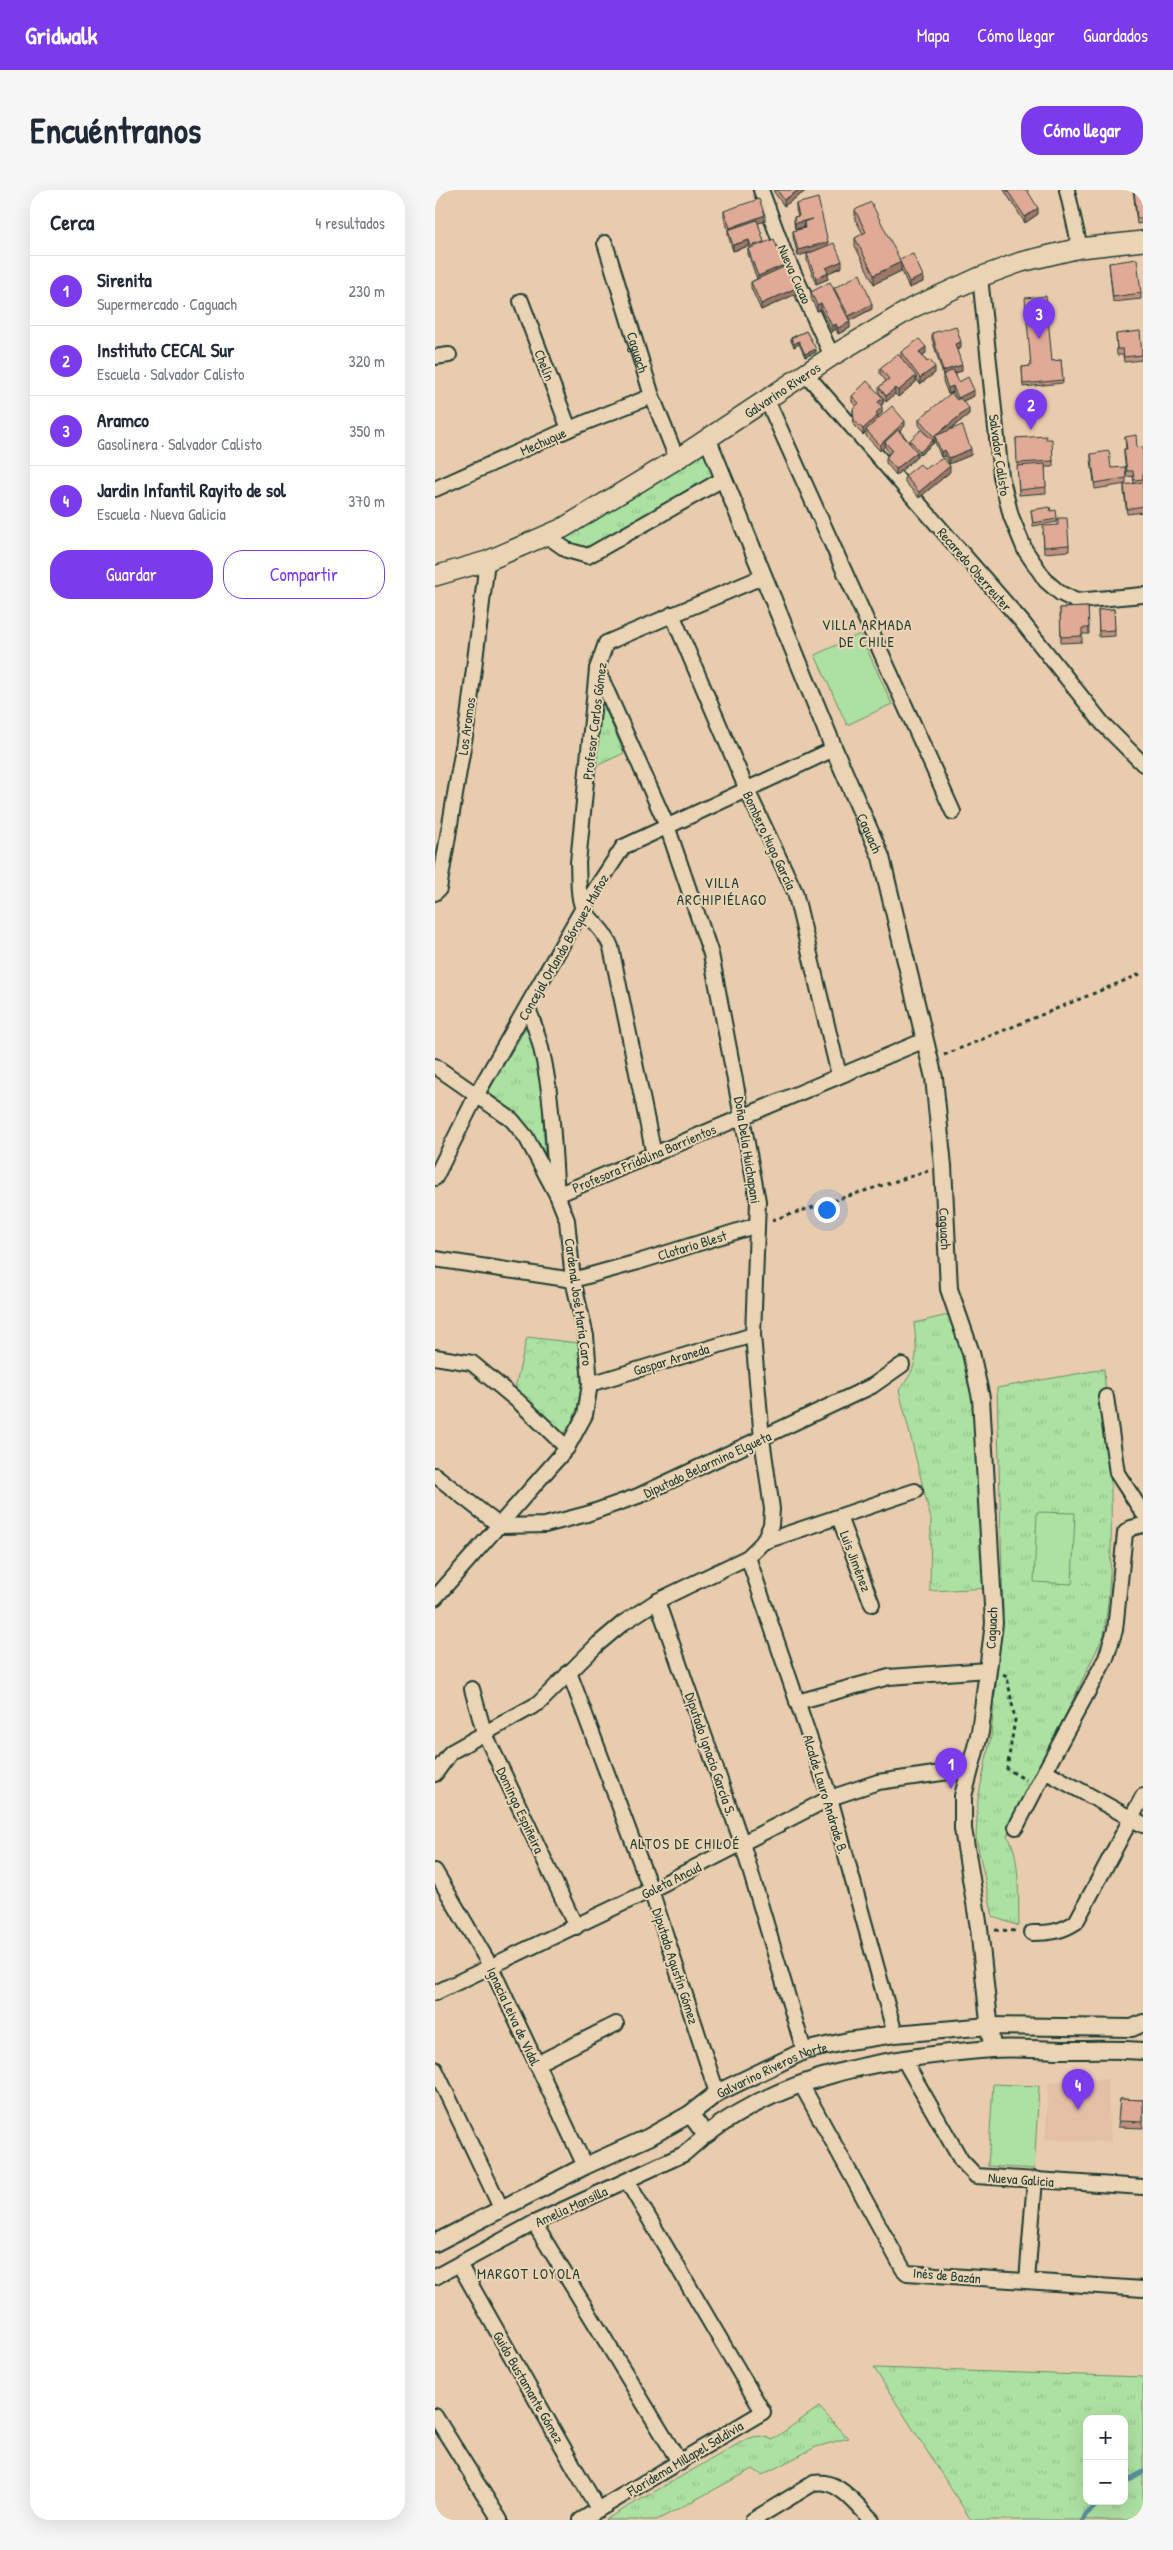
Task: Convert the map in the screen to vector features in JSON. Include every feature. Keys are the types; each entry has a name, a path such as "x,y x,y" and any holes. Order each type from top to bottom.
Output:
{"main road":[{"name":"Galvarino Riveros","path":"435,576 487,561 547,536 708,440 832,356 912,308 980,277 1021,262 1081,248 1143,241"}],"street":[{"name":"Nueva Cucao","path":"761,190 784,252 832,356"},
{"path":"1067,190 1081,248"},
{"name":"Caguach","path":"605,243 652,396 677,459"},
{"name":"Salvador Calisto","path":"980,277 1001,476 1011,516 1025,550 1046,581 1060,593 1076,601 1143,595"},
{"name":"Chelín","path":"521,300 569,429"},
{"path":"435,357 449,354"},
{"name":"Recaredo Oberreuter","path":"806,374 1023,623 1103,724 1143,764"},
{"name":"Mechuque","path":"435,489 569,429 652,396"},
{"path":"767,400 953,812"},
{"name":"Caguach","path":"708,440 833,749 881,857 934,1078 943,1166 949,1289 971,1353 981,1398 993,1623 980,1732 963,1796 963,1829 979,1928 992,2049"},
{"path":"547,536 567,550 588,556 723,478"},
{"name":"Los Aromos","path":"437,891 468,718 487,561"},
{"name":"Profesor Carlos Gómez","path":"583,908 578,863 597,669 606,643 762,577"},
{"name":"Bombero Hugo García","path":"672,614 747,790 795,892 839,1075"},
{"name":"Doña Delia Huichapani","path":"597,669 667,826 711,954 743,1115 758,1201 753,1335 762,1439 772,1509 771,1525 763,1542"},
{"name":"Concejal Orlando Bórquez Muñoz","path":"435,1178 477,1094 528,1008 583,908 623,847 833,749"},
{"path":"583,908 603,931 611,947 654,1155"},
{"path":"528,1008 539,1033 549,1093 557,1195"},
{"name":"Profesora Fridolina Barrientos","path":"557,1195 654,1155 743,1115 925,1040"},
{"name":"Cardenal José María Caro","path":"435,1066 512,1120 526,1137 557,1195 567,1220 573,1280 586,1336 590,1384 585,1415 567,1448 435,1598"},
{"name":"Clotario Blest","path":"435,1259 573,1280 757,1225"},
{"name":"Gaspar Araneda","path":"590,1384 753,1335"},
{"path":"435,1357 472,1363 519,1402 567,1448"},
{"name":"Diputado Belarmino Elgueta","path":"500,1526 545,1525 587,1514 637,1496 872,1386 901,1365"},
{"path":"1106,1397 1117,1474 1143,1513"},
{"path":"435,1475 500,1526"},
{"name":"Luis Jiménez","path":"763,1542 915,1490"},
{"name":"Luis Jiménez","path":"839,1517 872,1604"},
{"path":"1016,1827 1105,1658 1115,1630 1125,1533 1131,1528 1143,1525"},
{"path":"435,1774 451,1752 539,1703 569,1672 623,1623 657,1601 748,1556 763,1542"},
{"name":"Alcalde Lauro Andrade B.","path":"748,1556 830,1798 895,2034"},
{"name":"Diputado Ignacio García S.","path":"657,1601 742,1843 804,2052"},
{"path":"797,1702 889,1677 988,1670"},
{"name":"Diputado Agustín Gómez","path":"569,1672 651,1890 717,2093"},
{"name":"Domingo Espiñeira","path":"472,1689 484,1732 576,1927"},
{"name":"Goleta Ancud","path":"435,1993 651,1890 830,1798 879,1782 970,1770"},
{"path":"1045,1772 1137,1822"},
{"path":"1032,1933 1051,1933 1065,1929 1076,1922 1137,1822 1143,1796"},
{"name":"Ignacia Leiva de Vidal","path":"435,1871 491,1967 585,2166"},
{"name":"Galvarino Riveros Norte","path":"435,2243 585,2166 649,2137 690,2114 717,2093 804,2052 848,2041 895,2034 989,2026 1132,2028 1143,2023"},
{"path":"537,2064 615,2024"},
{"path":"690,2114 707,2135 730,2116 751,2104 801,2084 875,2064 992,2049 1141,2051"},
{"name":"Nueva Galicia","path":"904,2060 961,2160 976,2176 1143,2187"},
{"path":"435,2069 501,2208"},
{"name":"Inés de Bazán","path":"801,2084 903,2269 907,2273 1143,2289"},
{"name":"Amelia Mansilla","path":"435,2277 534,2223 683,2154 707,2135"},
{"path":"1027,2281 1035,2179"},
{"name":"Floridema Millapel Saldivia","path":"581,2520 680,2463 763,2412 627,2181"},
{"path":"534,2223 680,2463"},
{"name":"Guido Bustamante Gómez","path":"459,2264 598,2509"},
{"path":"435,2416 500,2520"},
{"path":"753,2520 814,2483 825,2481 836,2485 872,2520"}],"path":[{"path":"929,1060 1143,973"},
{"path":"757,1225 943,1166"},
{"path":"988,1670 1007,1676 1015,1720 1007,1769 1036,1787"},
{"path":"979,1928 1032,1933"}],"shaded area":[{"path":"1107,2079 1111,2142 1045,2139 1049,2082"}],"green space":[{"path":"704,448 716,476 588,550 576,549 557,537"},
{"path":"860,634 892,704 847,725 815,655"},
{"path":"599,695 624,753 592,768"},
{"path":"527,1026 539,1072 545,1154 534,1135 521,1119 488,1092"},
{"path":"957,1313 971,1353 991,1588 930,1591 931,1519 899,1390 914,1366 916,1342 914,1323"},
{"path":"527,1337 578,1343 581,1390 576,1411 565,1435 515,1388"},
{"path":"1104,1369 1110,1469 1111,1535 1108,1602 1104,1635 1007,1836 1015,1853 1017,1865 1019,1926 993,1917 976,1838 978,1799 991,1736 1003,1611 997,1388"},
{"path":"1037,1512 1075,1513 1072,1584 1034,1582"},
{"path":"993,2084 1039,2086 1034,2169 988,2166"},
{"path":"874,2368 1143,2377 1143,2520 971,2520"},
{"path":"819,2407 848,2438 816,2447 762,2475 753,2469 657,2520 605,2520 745,2440 759,2436 772,2440"}],"building":[{"path":"777,190 799,190 784,200"},
{"path":"1007,190 1027,190 1038,208 1025,217"},
{"path":"1134,190 1143,190 1143,218 1137,218"},
{"path":"818,198 828,242 798,250 793,231 805,228 804,222 813,219 795,223 794,217 799,216 796,204"},
{"path":"759,199 765,215 730,228 724,211"},
{"path":"871,202 901,262 874,275 855,238 866,232 855,210"},
{"path":"757,220 764,242 751,246 749,240 733,245 728,230"},
{"path":"774,239 784,265 758,276 748,249"},
{"path":"834,243 842,261 826,268 828,273 816,278 807,254"},
{"path":"913,254 923,276 909,282 899,259"},
{"path":"1137,259 1141,293 1113,297 1109,263"},
{"path":"786,266 796,288 761,304 751,282"},
{"path":"860,274 872,304 849,316 834,288"},
{"path":"830,282 850,322 838,328 836,324 832,326 821,303 817,305 811,292"},
{"path":"1046,296 1052,361 1061,360 1063,380 1023,384 1022,367 1031,366 1025,298"},
{"path":"956,326 961,342 955,344 962,365 943,371 932,333"},
{"path":"806,331 816,349 805,354 799,341 794,344 791,338"},
{"path":"1140,331 1142,355 1124,357 1123,349 1117,349 1116,334"},
{"path":"919,339 926,347 919,352 927,362 930,360 935,367 920,378 901,352"},
{"path":"898,354 916,376 898,391 895,388 886,396 879,387 889,379 880,368"},
{"path":"953,370 959,382 968,377 974,390 958,398 953,386 948,388 943,375"},
{"path":"867,381 883,398 878,402 882,407 876,413 878,415 863,429 854,420 853,409 859,403 852,396"},
{"path":"951,393 957,400 960,398 969,408 934,437 919,419"},
{"path":"892,406 905,421 880,445 866,430"},
{"path":"962,425 971,449 949,458 945,450 941,452 935,436"},
{"path":"898,430 917,452 896,469 886,458 892,450 885,442"},
{"path":"921,430 933,440 920,452 910,440"},
{"path":"1136,435 1137,448 1143,447 1143,479 1134,480 1133,471 1127,471 1124,449 1127,449 1125,437"},
{"path":"1046,436 1046,439 1052,439 1053,461 1017,463 1016,438"},
{"path":"1109,451 1111,468 1125,467 1126,478 1095,483 1091,454"},
{"path":"943,458 950,466 919,492 905,476 920,464 925,469"},
{"path":"1045,464 1046,487 1019,490 1017,466"},
{"path":"1143,482 1143,506 1127,509 1124,485"},
{"path":"1050,507 1051,511 1056,510 1057,519 1033,523 1031,510"},
{"path":"1058,518 1067,518 1069,545 1044,547 1043,526 1058,525"},
{"path":"1088,607 1089,628 1082,628 1082,636 1061,637 1060,608"},
{"path":"1114,609 1115,630 1099,631 1098,610"},
{"path":"1120,2099 1143,2100 1143,2122 1118,2121"}],"waterway":[{"path":"1128,2481 1143,2472"},
{"path":"1083,2520 1086,2514 1096,2505"}],"place":[{"name":"Aramco","path":"1039,339"},
{"name":"Instituto CECAL Sur","path":"1031,430"},
{"name":"Sirenita","path":"951,1789"},
{"name":"Jardin Infantil Rayito de sol","path":"1078,2110"}],"district":[{"name":"VILLA ARMADA DE CHILE","path":"867,632"},
{"name":"VILLA ARCHIPIÉLAGO","path":"722,890"},
{"name":"ALTOS DE CHILOÉ","path":"685,1843"},
{"name":"MARGOT LOYOLA","path":"529,2273"}]}
